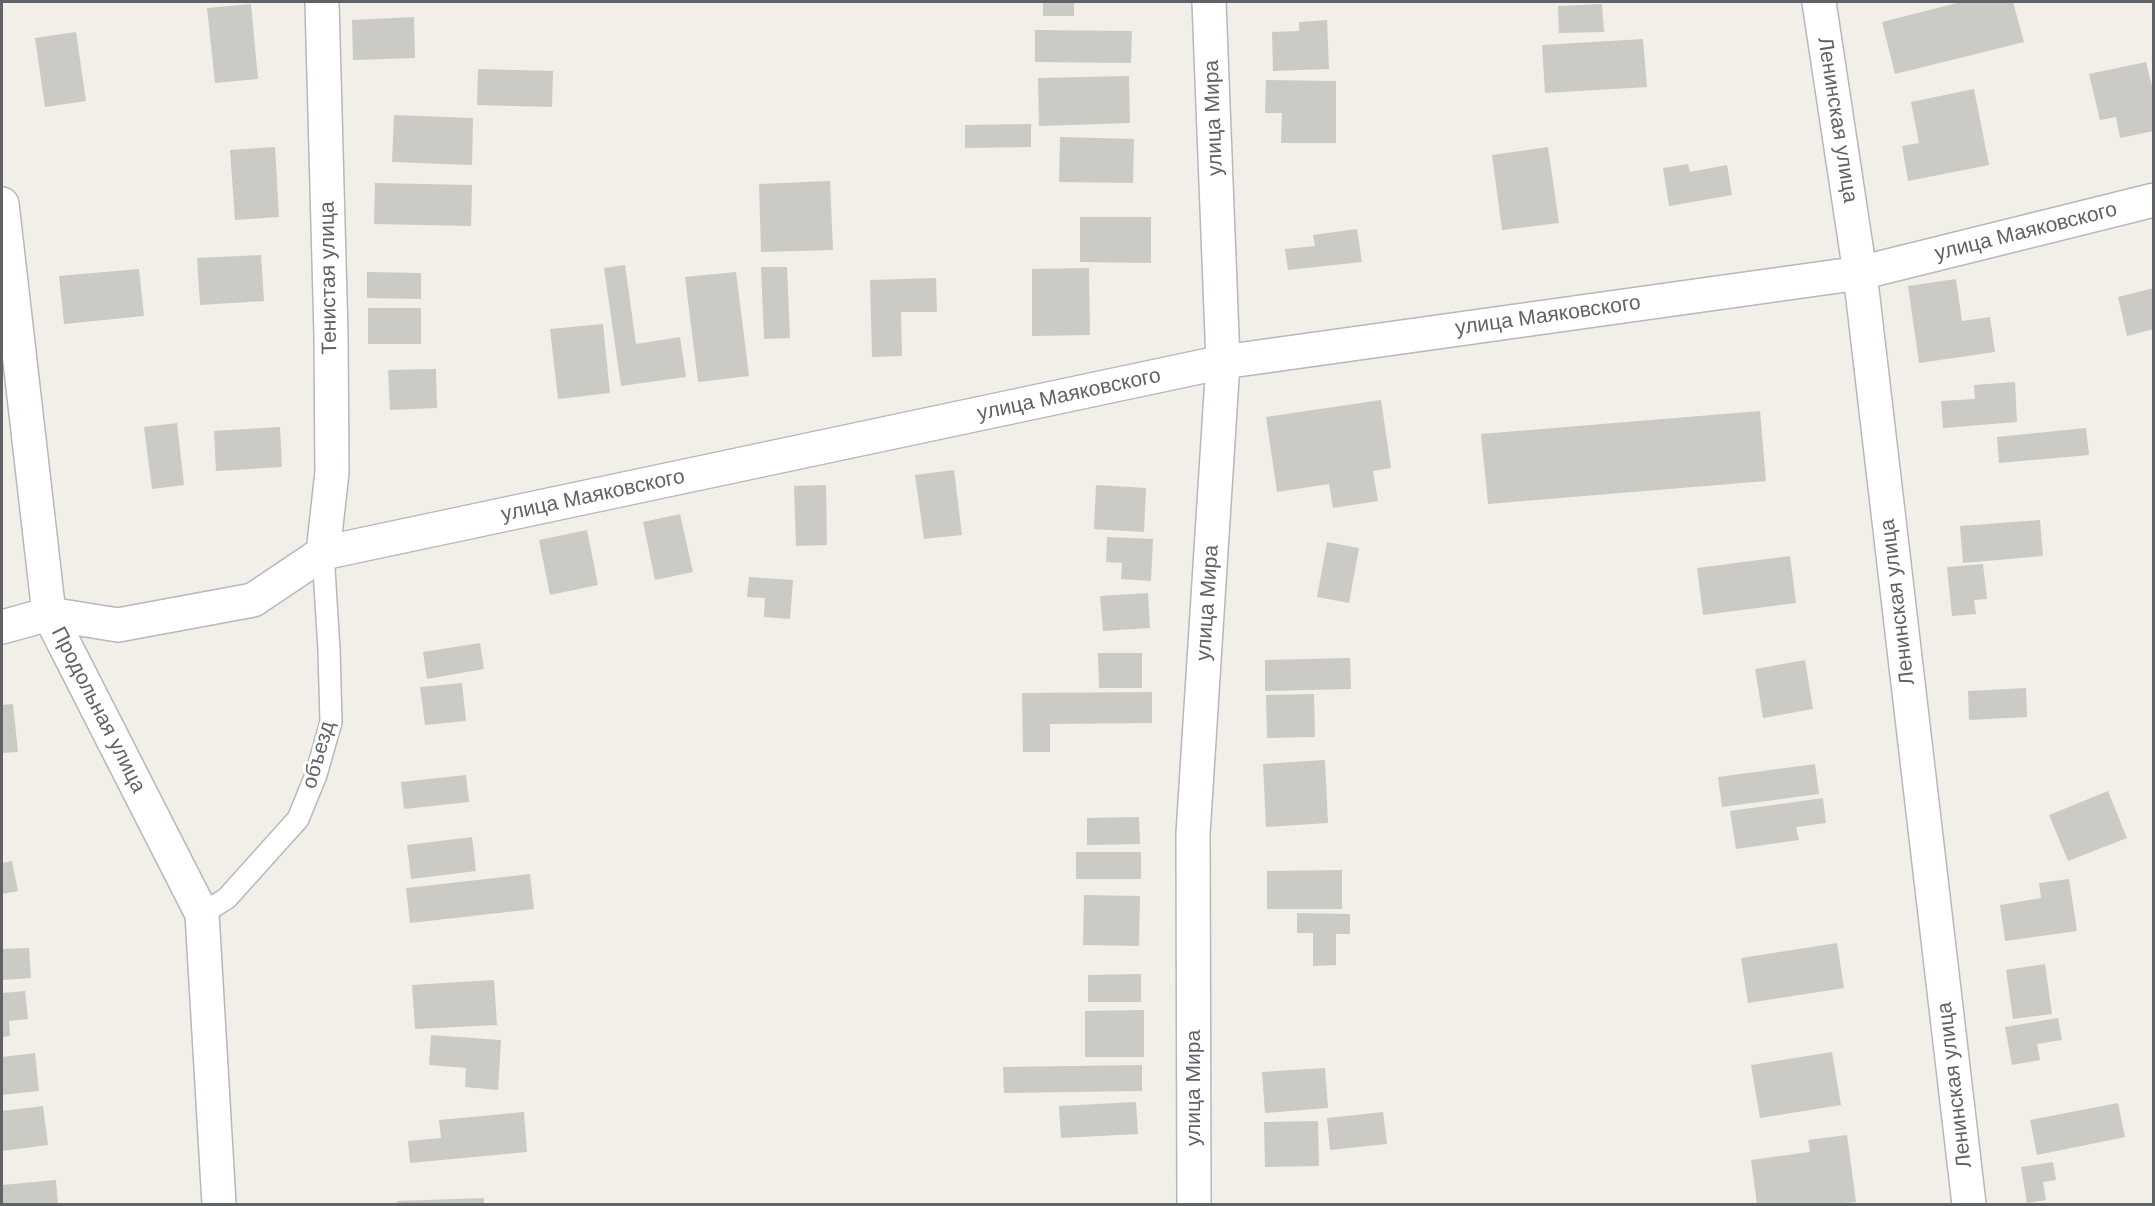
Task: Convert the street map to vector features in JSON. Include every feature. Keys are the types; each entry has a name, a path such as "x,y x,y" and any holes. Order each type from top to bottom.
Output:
{"street":[{"name":"Тенистая улица","path":"322,2 332,461 329,514 323,553"},
{"name":"улица Мира","path":"1194,1204 1193,834 1223,362 1209,2"},
{"name":"Ленинская улица","path":"1819,2 1860,273 1968,1204"},
{"name":"улица Маяковского","path":"2,627 49,614 118,625 253,600 323,553 1223,362 1860,273 2154,200"},
{"name":"Продольная улица","path":"2,204 49,614 202,914 219,1204"}],"lane":[{"name":"объезд","path":"202,914 227,898 298,819 316,775 331,722 323,553"}],"building":[{"path":"1043,2 1074,2 1074,16 1043,16"},
{"path":"1961,2 2013,2 2024,42 1895,74 1882,22"},
{"path":"251,4 258,79 215,83 207,8"},
{"path":"1602,4 1604,32 1559,33 1558,6"},
{"path":"414,17 415,58 353,60 352,20"},
{"path":"1327,20 1329,69 1273,71 1272,32 1299,31 1299,22"},
{"path":"1035,30 1132,31 1131,63 1035,62"},
{"path":"76,32 86,101 45,107 35,38"},
{"path":"1643,39 1647,87 1545,93 1542,45"},
{"path":"2146,62 2154,94 2154,131 2120,138 2116,117 2100,120 2089,74"},
{"path":"478,69 553,71 552,107 477,105"},
{"path":"1129,76 1130,123 1039,126 1038,78"},
{"path":"1266,80 1336,81 1336,143 1281,143 1282,113 1265,113"},
{"path":"1974,89 1989,165 1908,181 1902,146 1919,143 1911,102"},
{"path":"394,115 473,118 472,165 392,162"},
{"path":"1031,124 1031,147 965,148 965,125"},
{"path":"1060,137 1134,139 1133,183 1059,182"},
{"path":"275,147 279,217 235,220 230,150"},
{"path":"1548,147 1559,223 1502,230 1492,155"},
{"path":"1688,164 1690,172 1727,165 1732,195 1669,206 1663,168"},
{"path":"830,181 833,250 761,252 759,184"},
{"path":"375,183 472,185 471,226 374,224"},
{"path":"1080,217 1151,217 1151,263 1080,262"},
{"path":"1357,229 1362,262 1288,270 1285,249 1315,246 1313,235"},
{"path":"261,255 264,301 200,305 197,258"},
{"path":"625,265 636,344 680,337 686,377 621,386 604,268"},
{"path":"761,267 787,267 790,338 764,339"},
{"path":"1089,268 1090,335 1032,336 1032,269"},
{"path":"139,269 144,316 64,324 59,276"},
{"path":"367,272 421,273 421,299 367,298"},
{"path":"736,272 749,376 698,382 685,277"},
{"path":"936,278 937,312 901,312 902,356 872,357 870,280"},
{"path":"1956,279 1962,321 1990,317 1995,352 1919,363 1908,286"},
{"path":"2154,288 2154,329 2127,336 2118,297"},
{"path":"368,308 421,308 421,344 368,344"},
{"path":"603,324 610,393 558,399 550,329"},
{"path":"436,369 437,408 390,410 388,370"},
{"path":"2015,382 2017,422 1943,428 1941,401 1975,399 1974,385"},
{"path":"1381,400 1391,468 1373,471 1378,501 1333,508 1329,484 1277,492 1266,417"},
{"path":"1760,411 1766,481 1488,504 1481,434"},
{"path":"177,423 184,485 152,489 144,427"},
{"path":"280,427 282,467 216,471 214,431"},
{"path":"2086,428 2089,455 1999,463 1997,437"},
{"path":"954,470 962,535 924,539 915,475"},
{"path":"826,485 827,545 796,546 794,486"},
{"path":"1096,485 1146,488 1144,532 1094,529"},
{"path":"680,514 693,572 655,580 643,522"},
{"path":"2040,520 2043,556 1963,563 1960,526"},
{"path":"587,530 598,585 550,595 539,540"},
{"path":"1107,537 1153,539 1151,581 1121,579 1122,563 1106,562"},
{"path":"1327,542 1359,548 1349,603 1317,597"},
{"path":"1790,556 1796,603 1703,615 1697,568"},
{"path":"1983,564 1987,599 1974,600 1976,614 1952,616 1947,567"},
{"path":"749,577 793,580 790,619 764,617 765,598 747,597"},
{"path":"1148,593 1150,628 1103,631 1100,596"},
{"path":"480,643 484,669 427,679 423,652"},
{"path":"1098,653 1142,653 1142,688 1099,688"},
{"path":"1350,658 1351,689 1265,691 1265,660"},
{"path":"1805,660 1813,709 1763,718 1755,669"},
{"path":"462,683 466,721 425,725 420,687"},
{"path":"2026,688 2027,717 1969,720 1968,691"},
{"path":"1152,692 1152,723 1050,724 1050,752 1023,752 1022,693"},
{"path":"1314,694 1315,737 1267,738 1266,695"},
{"path":"13,704 18,752 2,753 2,705"},
{"path":"1325,760 1328,823 1266,827 1263,764"},
{"path":"1815,764 1819,794 1722,807 1718,777"},
{"path":"466,775 469,802 404,809 401,782"},
{"path":"2108,791 2127,838 2068,861 2049,815"},
{"path":"1823,798 1826,823 1796,827 1799,840 1736,849 1730,811"},
{"path":"1139,817 1140,844 1087,845 1087,818"},
{"path":"472,837 476,871 411,879 407,845"},
{"path":"1076,852 1141,852 1141,879 1076,879"},
{"path":"12,861 18,891 2,894 2,863"},
{"path":"1342,870 1342,909 1267,909 1267,871"},
{"path":"530,874 534,909 410,923 406,888"},
{"path":"2069,879 2077,931 2005,941 2000,905 2041,898 2039,883"},
{"path":"1084,895 1140,896 1139,946 1083,945"},
{"path":"1297,913 1350,914 1350,934 1336,934 1336,965 1313,966 1313,933 1297,933"},
{"path":"1837,943 1844,988 1748,1003 1741,958"},
{"path":"29,948 31,978 2,980 2,949"},
{"path":"2045,964 2052,1014 2013,1019 2006,970"},
{"path":"1141,974 1141,1002 1088,1002 1088,975"},
{"path":"494,980 497,1025 415,1029 412,985"},
{"path":"25,991 28,1019 9,1021 10,1036 2,1037 2,993"},
{"path":"1144,1010 1144,1057 1085,1057 1085,1011"},
{"path":"2058,1018 2062,1040 2037,1044 2040,1060 2012,1065 2005,1027"},
{"path":"431,1035 501,1040 498,1090 465,1087 466,1068 429,1065"},
{"path":"1832,1052 1841,1105 1760,1118 1751,1065"},
{"path":"35,1053 39,1091 2,1095 2,1057"},
{"path":"1142,1065 1142,1091 1004,1093 1003,1067"},
{"path":"1325,1068 1328,1108 1265,1113 1262,1072"},
{"path":"1136,1102 1138,1134 1061,1138 1059,1106"},
{"path":"2118,1103 2125,1137 2037,1155 2030,1120"},
{"path":"43,1106 48,1145 2,1151 2,1111"},
{"path":"524,1112 527,1152 410,1163 408,1141 441,1138 439,1120"},
{"path":"1383,1112 1387,1144 1330,1150 1327,1118"},
{"path":"1318,1121 1319,1166 1265,1167 1264,1122"},
{"path":"1847,1135 1856,1202 1757,1204 1751,1160 1810,1152 1808,1140"},
{"path":"2053,1162 2056,1180 2043,1182 2046,1200 2027,1203 2021,1167"},
{"path":"56,1180 58,1204 2,1204 2,1185"},
{"path":"484,1198 484,1204 397,1204 397,1201"}]}
